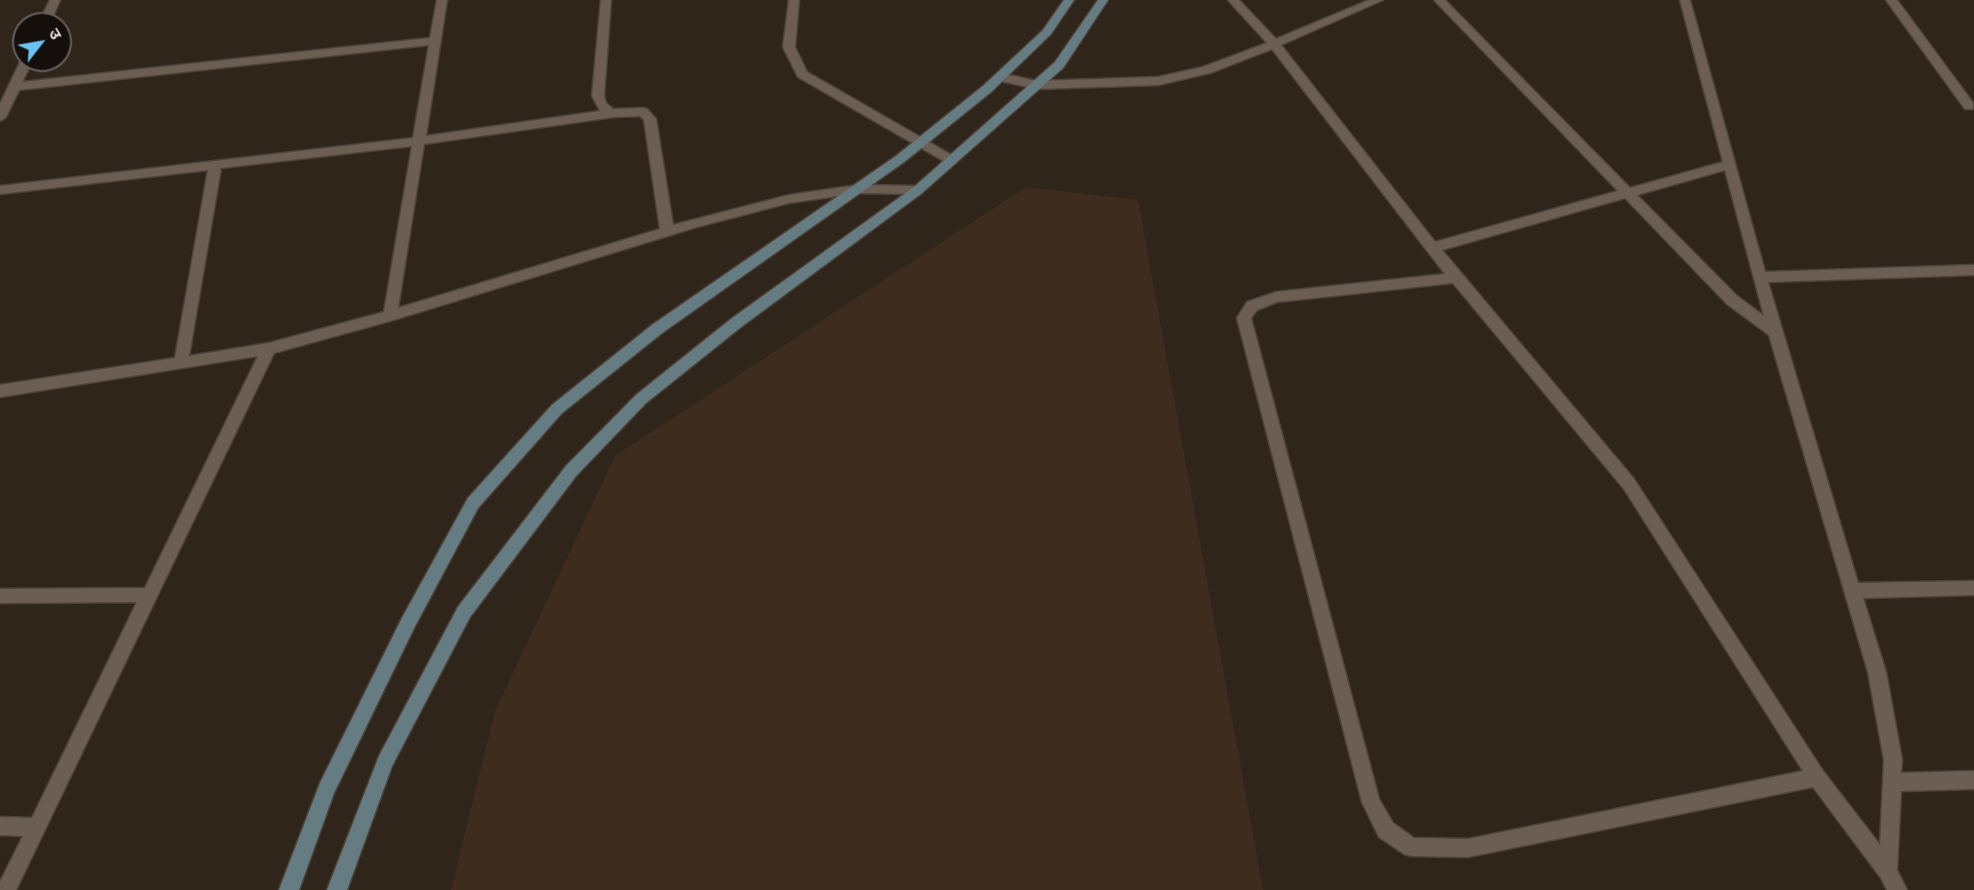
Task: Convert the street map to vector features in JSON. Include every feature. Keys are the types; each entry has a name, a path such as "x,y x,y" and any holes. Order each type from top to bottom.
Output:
{"street":[{"path":"390,316 442,0"},
{"path":"606,0 598,96 602,109 610,114"},
{"path":"794,0 789,47 802,74 951,160"},
{"path":"289,890 326,789 408,623 472,503 557,409 657,329 858,189 921,142 1000,77 1047,32 1069,0"},
{"path":"337,890 385,762 464,612 571,471 641,399 736,322 918,190 1037,85 1059,65 1096,13 1102,0"},
{"path":"1233,0 1273,43 1456,278 1629,484 1816,777 1888,871 1897,890"},
{"path":"1000,77 1037,85 1158,81 1206,70 1378,0"},
{"path":"1439,0 1732,300 1775,332"},
{"path":"1685,0 1775,332 1877,672 1893,760 1888,871"},
{"path":"1891,0 1969,106"},
{"path":"14,87 435,41"},
{"path":"0,117 3,104 21,72"},
{"path":"0,190 419,141 610,114 643,112 650,119 667,232"},
{"path":"181,364 214,165"},
{"path":"1432,248 1730,165"},
{"path":"0,391 269,349 390,316 667,232 789,199 858,189 918,190"},
{"path":"1760,277 1974,270"},
{"path":"1456,278 1276,297 1252,306 1244,318 1371,802 1386,830 1411,847 1468,848 1816,777"},
{"path":"6,890 269,349"},
{"path":"1853,591 1974,588"},
{"path":"0,596 148,595"},
{"path":"1892,782 1974,780"},
{"path":"0,826 37,826"}],"shaded area":[{"path":"1026,187 1138,200 1263,890 451,890 495,711 615,456"}]}
